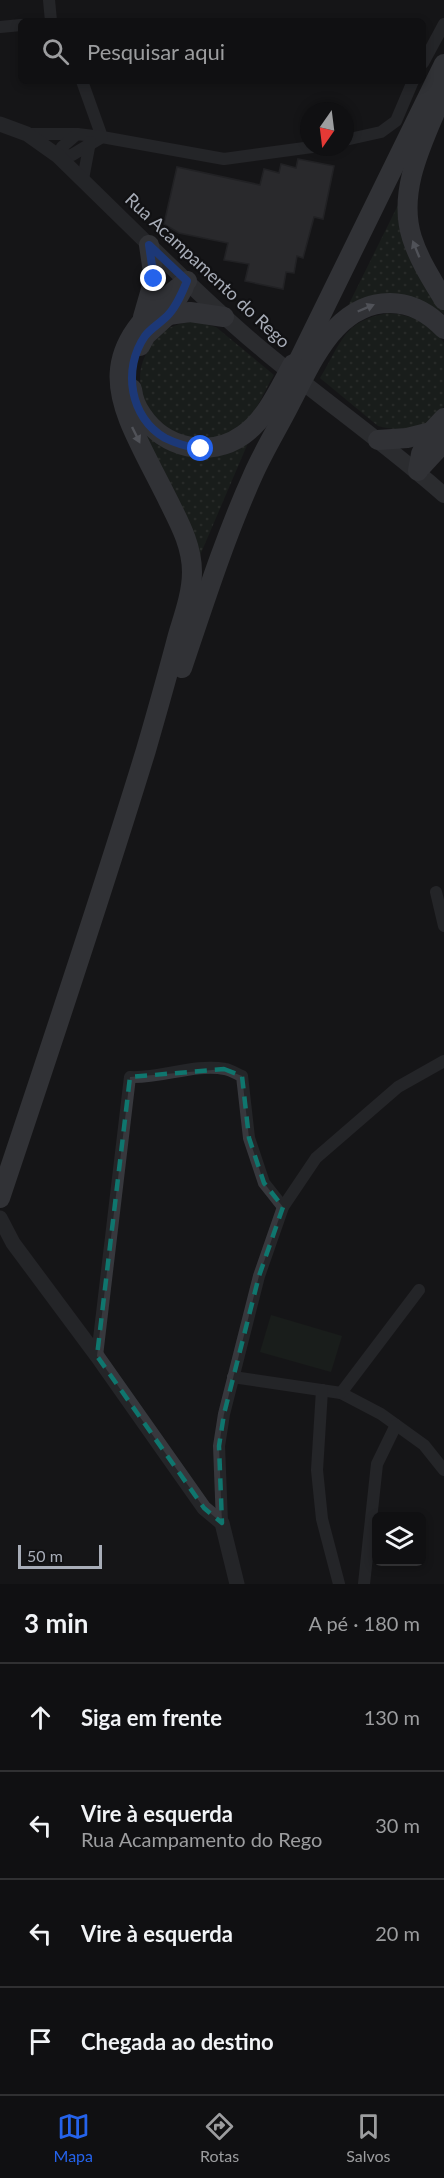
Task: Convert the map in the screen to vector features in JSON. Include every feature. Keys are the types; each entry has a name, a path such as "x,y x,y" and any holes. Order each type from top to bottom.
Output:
{"main road":[{"path":"110,867 159,706 205,571 245,471 444,64"},
{"path":"444,90 415,164 408,198 411,236 418,255 444,300"},
{"path":"312,363 323,331 444,90"},
{"path":"141,322 154,279 149,245"},
{"name":"Rua Acampamento do Rego","path":"149,245 264,351 418,471 444,495"},
{"path":"187,281 168,315 146,335 139,348 132,376 132,393 139,411 149,426 164,437 183,446 201,449 222,446 242,436 253,427 265,413 313,331"},
{"path":"159,706 188,598 192,572 186,536 129,420 120,396 119,375 126,343 141,322 166,296 187,281"},
{"path":"0,1198 110,867 230,531 253,474 312,363 334,329 345,320 362,308 378,303 398,303 416,307 433,317 444,329"},
{"path":"168,315 190,312 224,316"},
{"path":"378,440 407,438 440,431"},
{"path":"418,471 421,454 440,431"}],"street":[{"path":"49,0 51,18"},
{"path":"426,57 444,24"},
{"path":"0,27 18,25"},
{"path":"83,84 96,140 83,179"},
{"path":"354,138 381,132 396,121 413,84"},
{"name":"Rua Acampamento do Rego","path":"0,123 27,134 58,156 149,245"},
{"path":"27,134 77,134 96,140 224,159 300,149"},
{"path":"58,156 63,147 77,134"},
{"path":"58,156 72,155 96,140"},
{"path":"436,892 444,926"},
{"path":"237,1584 222,1524 219,1446 224,1414 259,1276 283,1208 316,1158 398,1087 444,1061"},
{"path":"97,1356 130,1077 144,1078 185,1070 224,1069 242,1076 249,1138 264,1183 283,1208"},
{"path":"0,1218 13,1243 97,1356 204,1508 222,1524"},
{"path":"341,1394 419,1290"},
{"path":"233,1377 341,1394 381,1414 424,1445 444,1470"},
{"path":"322,1390 317,1470 322,1520 339,1584"},
{"path":"364,1584 376,1464 396,1425"}],"highlighted area":[{"path":"224,1069 242,1076 249,1138 264,1183 283,1207 259,1276 224,1414 219,1446 222,1523 204,1508 97,1356 130,1077"}],"shaded area":[{"path":"402,197 444,314 425,303 346,310"},
{"path":"388,313 420,321 433,330 444,343 444,405 434,420 416,428 396,429 378,426 320,378 345,335 361,321"},
{"path":"193,321 216,327 274,375 248,420 223,437 202,440 182,435 163,424 149,408 141,389 141,368 155,340 169,328"},
{"path":"139,424 194,455 224,455 248,443 198,560"},
{"path":"271,1315 342,1336 331,1372 260,1352"}],"building":[{"path":"298,159 334,166 323,219 314,217 303,258 297,256 294,273 286,272 283,289 245,281 249,264 224,260 228,243 179,233 164,224 177,167 260,185 264,169 279,173 281,164 296,168"}],"route":[{"path":"154,279 149,245 187,281 176,304 168,315 146,335 139,348 134,360 132,393 139,411 149,426 164,437 183,446 201,449"}]}
